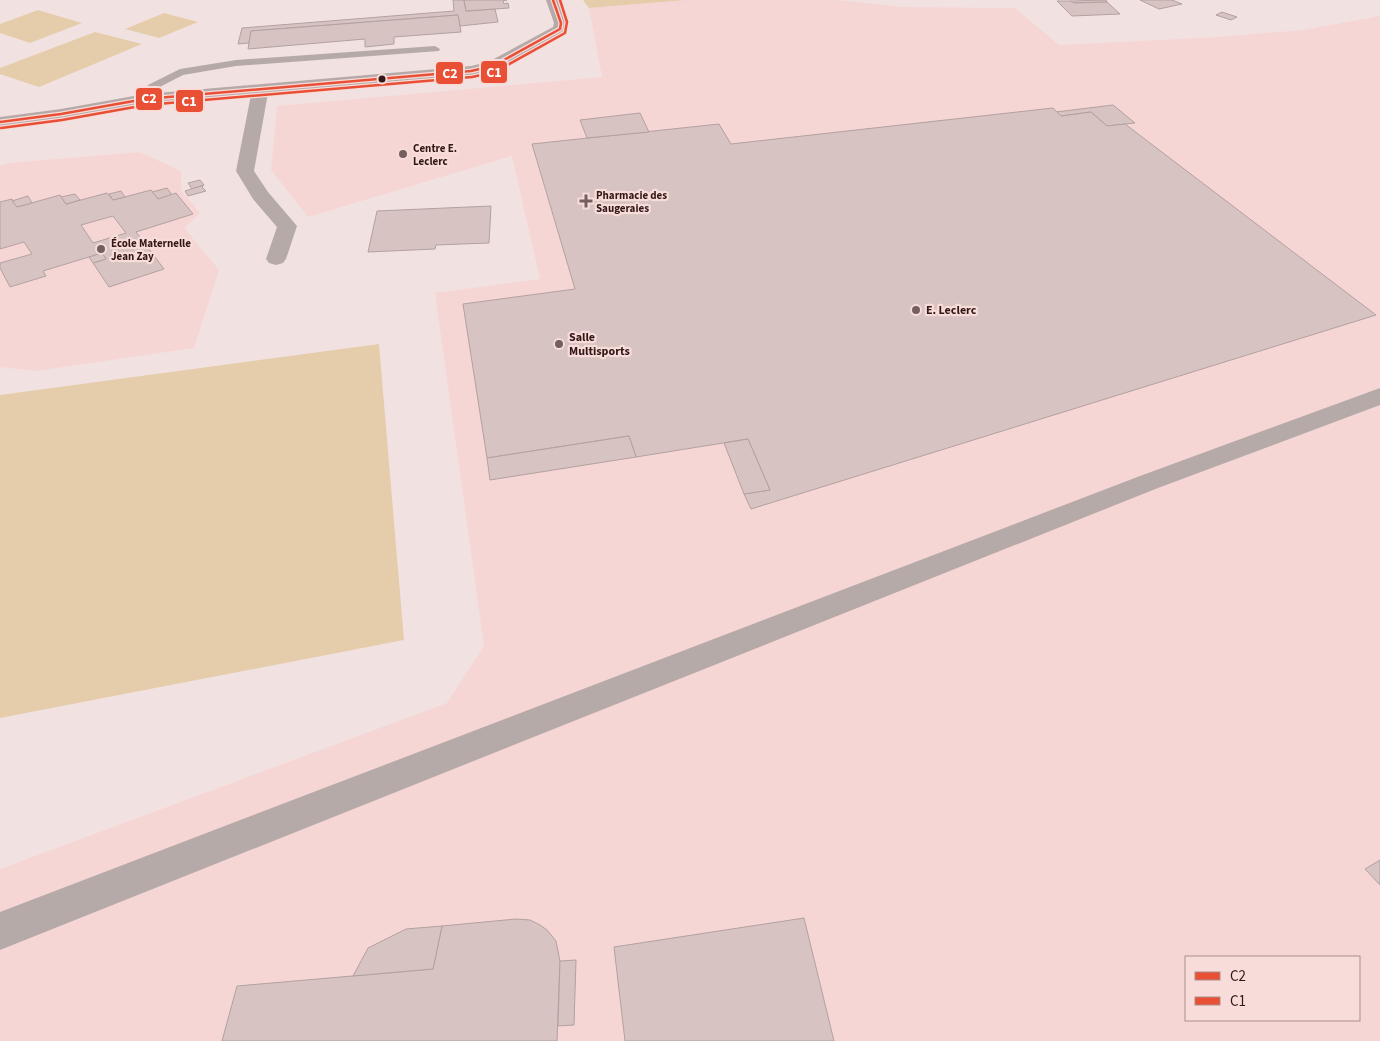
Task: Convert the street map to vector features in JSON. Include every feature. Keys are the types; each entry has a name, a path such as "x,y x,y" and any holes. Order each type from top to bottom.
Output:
{"street":[{"path":"0,122 61,114 145,99 471,71 493,66 560,29 561,23 553,0"},
{"path":"260,90 245,171 260,195 287,226 276,259"},
{"path":"0,931 1149,482 1380,396"}],"lane":[{"path":"145,99 152,87 180,72 236,63 434,49"}],"shaded area":[{"path":"583,0 687,0 589,8"},
{"path":"687,0 837,0 903,7 1015,8 1059,45 1219,37 1303,30 1380,16 1380,1041 0,1041 0,869 447,703 484,646 435,293 540,279 512,156 308,217 271,170 277,106 602,77 589,8"},
{"path":"38,10 82,23 30,43 0,33 0,24"},
{"path":"164,13 198,22 159,38 125,29"},
{"path":"95,32 142,44 39,87 0,74 0,68"},
{"name":"École Maternelle Jean Zay","path":"140,152 181,171 181,190 200,213 184,228 219,270 194,348 36,371 0,367 0,166 8,163"},
{"path":"379,344 404,640 0,718 0,395"}],"building":[{"path":"453,0 464,0 466,11 495,9 498,22 460,26 458,15 251,31 249,43 238,44 242,28 454,11"},
{"path":"464,0 507,0 503,1 504,4 508,3 509,8 466,11"},
{"path":"1106,0 1107,2 1074,3 1071,1"},
{"path":"1140,0 1172,0 1182,4 1159,9"},
{"path":"1057,1 1071,1 1074,3 1107,2 1120,14 1072,16"},
{"path":"1222,12 1237,17 1231,20 1216,15"},
{"path":"458,15 461,32 394,37 394,44 365,47 365,39 248,49 251,31"},
{"path":"1113,105 1135,123 1107,126 1091,112 1061,116 1056,112"},
{"name":"E. Leclerc","path":"1053,108 1061,116 1091,112 1107,126 1125,124 1376,315 751,509 744,494 770,490 748,439 636,457 629,436 487,458 463,304 575,289 532,144 719,124 731,144"},
{"path":"640,113 649,132 587,138 580,120"},
{"path":"200,180 204,185 192,189 188,183"},
{"path":"204,185 202,187 206,191 188,196 185,191"},
{"path":"167,188 172,195 158,199 152,192"},
{"path":"151,190 158,199 176,193 193,214 136,232 164,269 109,287 93,263 106,259 102,253 43,271 46,276 10,287 0,268 0,263 32,254 24,242 0,249 0,202 12,199 17,207 60,195 66,204 107,193 113,200","holes":["113,216 126,233 93,243 81,225"]},
{"path":"121,191 125,197 113,200 109,194"},
{"path":"75,194 80,200 66,204 61,197"},
{"path":"28,196 32,203 17,207 12,201"},
{"path":"491,206 489,243 436,245 435,249 368,252 377,211"},
{"path":"102,253 106,259 93,263 89,257"},
{"path":"629,436 636,457 490,480 487,458"},
{"path":"748,439 770,490 744,494 724,443"},
{"path":"1380,860 1380,885 1365,869"},
{"path":"804,918 834,1041 625,1041 614,947"},
{"path":"516,919 530,920 540,925 556,941 560,961 557,1041 222,1041 237,986 433,969 442,926"},
{"path":"442,926 433,969 353,976 368,948 406,929"},
{"path":"576,960 574,1025 558,1026 560,961"}],"transit line":[{"name":"C2","path":"0,122 61,114 145,99 471,71 493,66 560,29 561,23 553,0"},
{"name":"C1","path":"1,128 62,120 146,105 472,77 495,72 565,33 567,22 560,0"}],"place":[{"name":"Centre E. Leclerc","path":"403,154"},
{"name":"Pharmacie des Saugeraies","path":"586,201"},
{"name":"École Maternelle Jean Zay","path":"101,249"},
{"name":"E. Leclerc","path":"916,310"},
{"name":"Salle Multisports","path":"559,344"}]}
